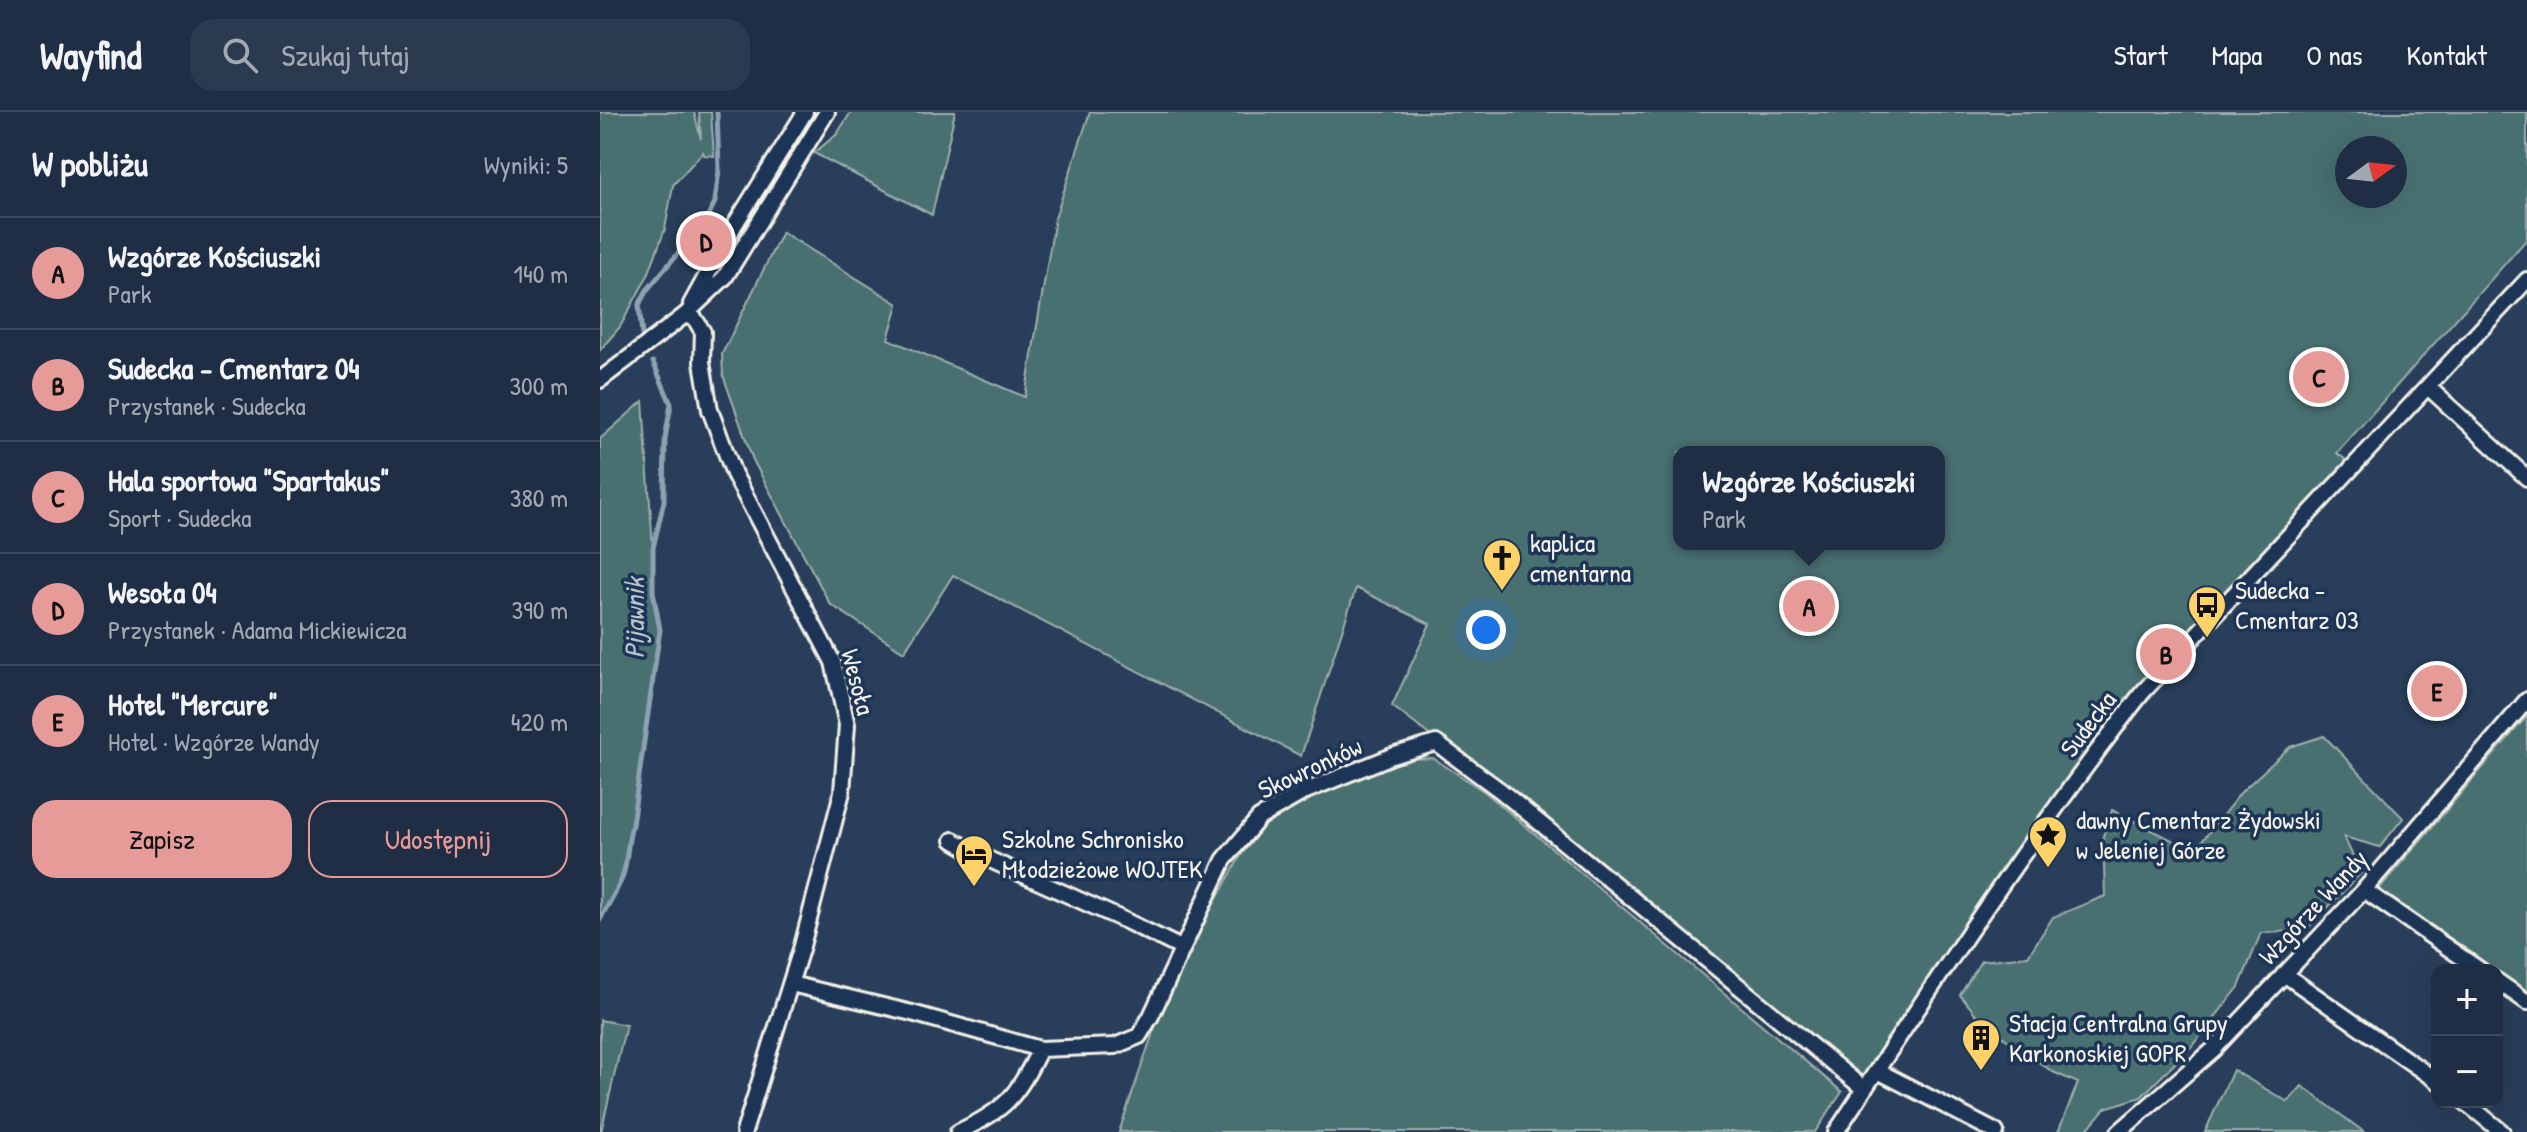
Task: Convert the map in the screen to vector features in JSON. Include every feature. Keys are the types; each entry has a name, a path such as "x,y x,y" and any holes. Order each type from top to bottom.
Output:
{"street":[{"path":"685,315 734,226 805,112"},
{"path":"600,380 685,315 725,277 827,112"},
{"name":"Sudecka","path":"1836,1132 2088,761 2142,693 2527,280"},
{"name":"Wesoła","path":"685,315 695,319 703,332 702,362 710,410 734,474 833,662 847,725 842,792 791,984 744,1132"},
{"path":"2428,387 2527,478"},
{"name":"Wzgórze Wandy","path":"2119,1132 2214,1049 2364,890 2527,700"},
{"name":"Skowronków","path":"791,984 912,1013 1040,1049 1115,1046 1139,1036 1224,860 1259,818 1306,791 1392,756 1436,743 1501,791 1864,1089"},
{"path":"953,840 1181,948"},
{"path":"2364,890 2471,964"},
{"path":"2284,974 2431,1077"},
{"path":"2503,985 2527,1002"},
{"path":"958,1132 996,1113 1017,1092 1040,1049"},
{"path":"1878,1071 1996,1132"},
{"path":"2472,1108 2502,1132"}],"green space":[{"path":"600,112 694,112 701,139 699,112 711,112 714,156 704,155 703,152 673,185 665,229 648,275 620,327 600,350"},
{"path":"851,112 955,112 932,215 814,153 837,134"},
{"path":"1090,112 2527,112 2527,239 2337,453 2354,466 2142,693 1864,1089 1501,791 1392,706 1430,624 1356,588 1301,756 953,575 904,652 830,604 753,460 723,375 722,354 782,232 898,304 888,339 1025,397 1055,218"},
{"path":"643,401 653,591 660,630 625,869 600,920 600,439"},
{"path":"2527,716 2527,991 2503,974 2503,964 2488,964 2379,889"},
{"path":"2324,736 2403,818 2380,847 2344,837 2361,873 2306,930 2261,933 2239,987 2192,1046 2141,1097 2105,1108 2085,1132 2058,1132 2078,1083 2053,1072 1983,1023 1960,995 1981,961 2028,956 2053,917 2105,896 2103,836 2112,810 2194,851 2242,791 2290,747"},
{"path":"1433,758 1485,792 1842,1092 1815,1132 1119,1132 1157,1021 1189,949 1240,857 1267,822 1310,798 1408,759"},
{"path":"600,1020 626,1025 601,1132 600,1132"},
{"path":"2233,1070 2288,1102 2302,1086 2364,1132 2205,1132"}],"waterway":[{"name":"Pijawnik","path":"642,335 639,305 647,290 707,219 715,202 719,170 717,112"},
{"name":"Pijawnik","path":"600,920 625,869 660,630 653,591 653,548 664,501 665,439 671,404 653,362"}],"place":[{"name":"Wesoła 04","path":"706,241"},
{"name":"Hala sportowa \"Spartakus\"","path":"2319,377"},
{"name":"kaplica cmentarna","path":"1502,592"},
{"name":"Wzgórze Kościuszki","path":"1809,606"},
{"name":"Sudecka - Cmentarz 03","path":"2207,639"},
{"name":"Sudecka - Cmentarz 04","path":"2166,654"},
{"name":"Hotel \"Mercure\"","path":"2437,691"},
{"name":"dawny Cmentarz Żydowski w Jeleniej Górze","path":"2048,869"},
{"name":"Szkolne Schronisko Młodzieżowe WOJTEK","path":"974,888"},
{"name":"Stacja Centralna Grupy Karkonoskiej GOPR","path":"1981,1072"}]}
